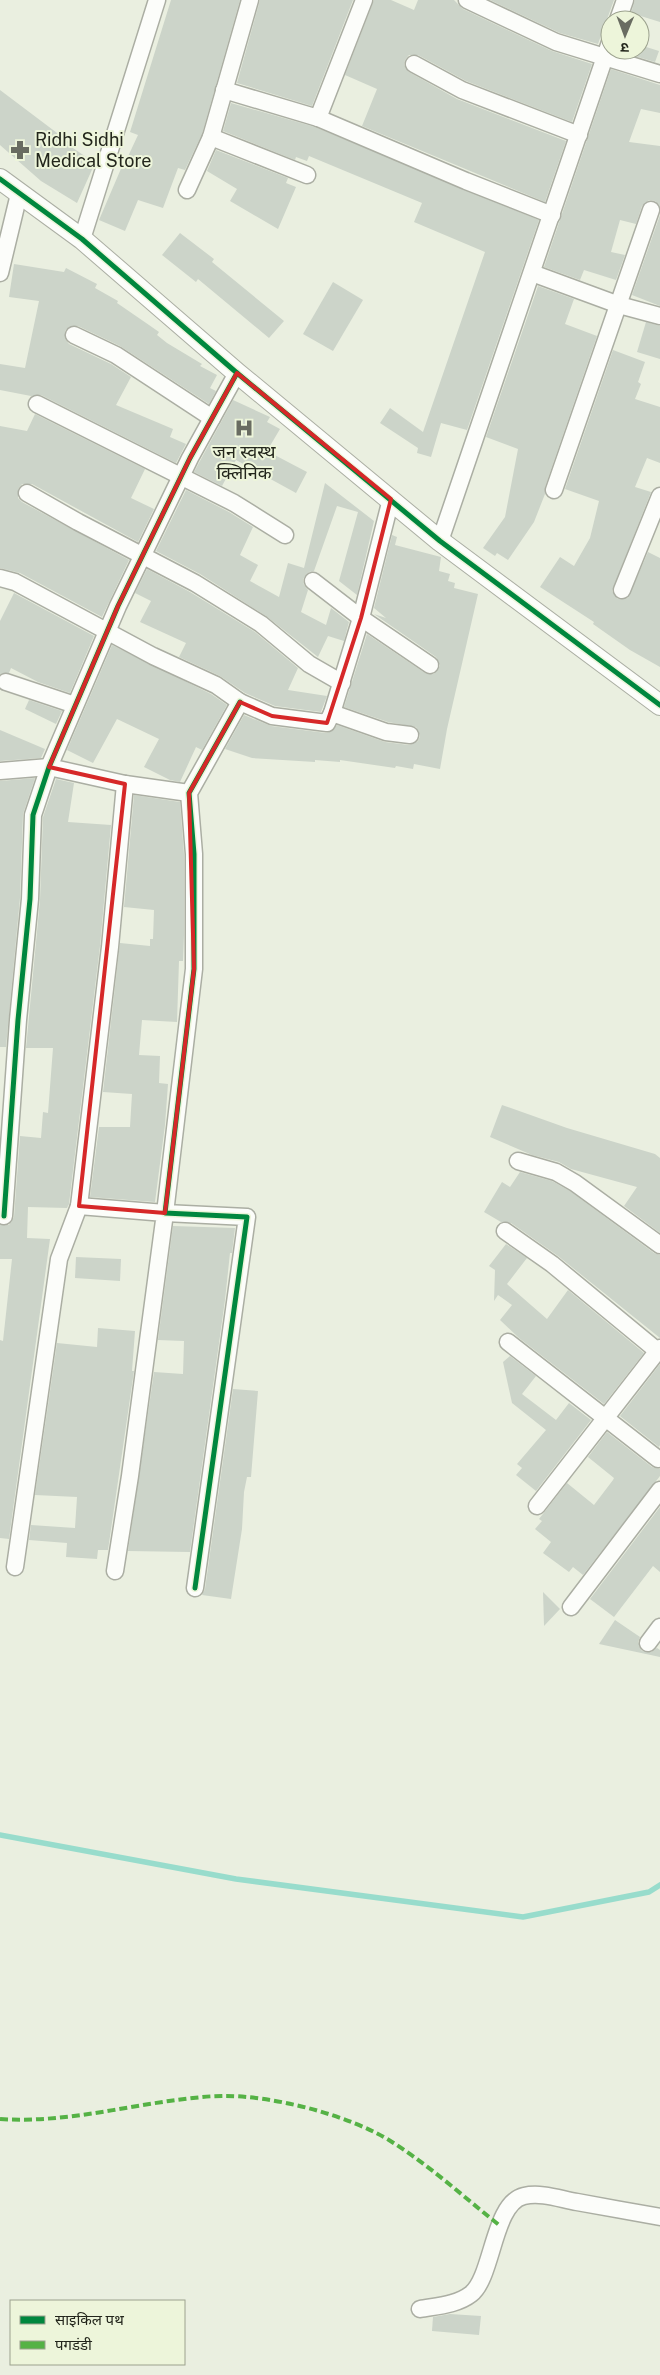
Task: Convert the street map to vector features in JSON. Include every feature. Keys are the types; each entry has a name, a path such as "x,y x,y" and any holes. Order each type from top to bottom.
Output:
{"street":[{"path":"82,239 157,0"},
{"path":"187,190 211,137 250,0"},
{"path":"318,118 364,0"},
{"path":"467,0 556,42 600,57"},
{"path":"440,541 603,60"},
{"path":"611,60 660,73"},
{"path":"414,64 462,90 579,135"},
{"path":"224,90 318,118 466,182 552,215"},
{"path":"211,137 307,175"},
{"path":"0,179 82,239 237,373 440,541 660,705"},
{"path":"0,273 19,194"},
{"path":"554,490 651,210"},
{"path":"532,273 619,305 660,316"},
{"path":"74,334 116,355 212,418"},
{"path":"4,1216 7,1078 30,899 33,815 49,767 108,631 181,478 237,373"},
{"path":"37,404 234,503 285,536"},
{"path":"27,493 78,522 144,555 261,624 309,664 342,683"},
{"path":"622,590 660,496"},
{"path":"0,578 15,582 216,685 240,702 272,716 326,723 332,713 342,683 361,618 391,499"},
{"path":"313,581 361,618 430,665"},
{"path":"6,682 75,705"},
{"path":"115,1571 130,1476 165,1213 194,969 194,854 189,792 240,702"},
{"path":"332,713 386,732 410,735"},
{"path":"0,771 49,767 125,784 189,792"},
{"path":"15,1567 59,1259 79,1206 110,947 125,784"},
{"path":"518,1161 556,1172 575,1183 660,1245"},
{"path":"79,1206 246,1217 195,1588"},
{"path":"505,1231 552,1264 659,1351 537,1506"},
{"path":"508,1342 659,1458"},
{"path":"571,1607 660,1490"},
{"path":"648,1643 660,1627"},
{"path":"420,2309 456,2302 472,2294 481,2279 499,2225 512,2204 523,2196 544,2196 660,2217"}],"highlighted area":[{"path":"237,373 391,499 361,618 327,723 272,716 240,702 189,793 194,969 165,1213 79,1206 125,784 49,767 118,606 190,458"}],"building":[{"path":"171,0 240,0 202,134 185,170 178,168 163,208 138,200 125,231 99,220 123,164 138,135 130,132"},
{"path":"260,0 353,0 312,106 237,83"},
{"path":"374,0 391,0 414,10 418,0 454,0 463,9 552,51 592,64 572,122 466,81 418,55 409,55 405,60 404,65 409,72 457,99 566,141 545,202 362,126 377,89 345,75"},
{"path":"490,0 614,0 610,10 600,10 600,38 598,44 560,33"},
{"path":"635,0 660,0 660,22 650,19 650,10 632,10"},
{"path":"650,48 659,51 655,62 648,60 650,60"},
{"path":"611,69 660,85 660,113 641,109 629,142 660,146 660,206 655,201 649,200 642,206 636,224 620,220 611,252 625,255 616,280 584,270 580,280 544,267"},
{"path":"0,90 69,142 67,144 95,163 77,203 41,181 0,145"},
{"path":"231,103 315,127 539,220 467,430 441,423 431,457 417,453 418,448 380,423 390,408 423,432 485,252 414,222 422,203 309,156 307,161 296,157 295,160 223,131"},
{"path":"216,150 288,178 286,183 296,187 278,229 230,201 237,189 207,171"},
{"path":"660,215 660,306 632,295"},
{"path":"180,233 214,259 212,262 284,321 269,338 198,279 196,282 162,255"},
{"path":"14,264 64,272 66,268 97,284 95,288 118,301 117,303 159,332 157,335 167,343 202,364 200,366 217,375 210,388 216,391 209,404 120,346 78,326 69,327 65,331 66,340 69,344 111,364 131,377 116,405 173,429 170,437 186,444 176,463 41,395 31,396 0,390 0,364 25,368 39,301 9,297"},
{"path":"333,282 363,300 333,351 303,334"},
{"path":"538,286 574,299 565,324 597,336 534,522 508,560 497,553 495,556 483,548 505,517 518,449 486,437"},
{"path":"646,322 660,326 660,359 637,352"},
{"path":"613,350 645,362 638,382 641,384 635,399 660,407 660,463 647,458 635,487 651,492 612,591 618,599 628,598 648,552 660,558 660,667 630,650 593,624 594,622 540,587 560,557 574,566 590,538 599,501 565,489"},
{"path":"233,400 270,417 267,422 280,429 267,451 307,472 296,493 236,460 222,486 194,472"},
{"path":"35,414 145,469 131,498 154,509 138,542 32,484 22,484 18,489 18,498 22,502 129,560 102,617 20,573 0,568 0,426 27,431"},
{"path":"325,483 374,521 357,595 339,581 358,512 337,506 314,571 309,572 303,579 304,585 308,590 301,612 326,625 331,608 349,622 344,641 328,636 318,657 266,616 200,574 156,551 186,490 229,512 253,527 240,555 258,565 250,581 279,597 288,563 304,568"},
{"path":"392,535 397,537 395,545 441,557 439,571 450,574 448,581 455,583 454,588 478,594 447,729 440,769 414,764 413,769 340,760 340,762 315,760 315,762 252,758 225,749 244,715 271,726 326,733 332,731 337,725 385,742 409,745 418,741 420,736 416,727 388,722 344,707 367,634 425,673 434,674 440,666 436,657 374,614 386,618 374,608"},
{"path":"147,569 190,592 255,632 298,668 288,690 327,696 321,712 275,706 245,693 220,676 179,657 186,643 140,622 151,601 135,593"},
{"path":"14,593 94,636 70,693 38,682 11,668 9,673 0,674 0,621"},
{"path":"112,645 211,694 227,705 202,750 196,747 180,782 170,780 144,767 159,739 117,719 93,763 67,750"},
{"path":"29,700 62,711 56,724 25,709"},
{"path":"0,730 45,749 41,758 0,761"},
{"path":"35,778 23,814 20,898 6,1047 0,1047 0,781"},
{"path":"56,779 74,783 68,822 111,825 100,946 69,1204 67,1208 28,1207 27,1238 50,1239 9,1539 0,1538 0,1340 3,1341 12,1259 0,1259 0,1225 9,1225 14,1217 20,1136 41,1138 43,1112 48,1113 53,1048 26,1048 40,900 43,817"},
{"path":"134,795 180,802 184,854 183,961 179,961 177,1022 142,1020 139,1055 160,1056 159,1083 168,1084 165,1125 155,1202 90,1197 99,1127 130,1127 132,1094 103,1092 120,943 150,946 150,939 153,939 154,910 124,907"},
{"path":"502,1105 567,1128 655,1154 660,1158 660,1233 624,1206 637,1187 571,1169 559,1162 532,1155 490,1137"},
{"path":"520,1172 552,1181 570,1191 654,1253 660,1255 660,1338 558,1256 511,1223 501,1222 484,1212 502,1182 510,1187"},
{"path":"173,1226 235,1228 232,1253 230,1253 190,1552 128,1551 154,1372 183,1374 184,1341 158,1340"},
{"path":"506,1244 527,1258 507,1284 547,1319 568,1290 644,1353 604,1404 519,1338 500,1320 512,1305 498,1295 494,1301 495,1270 489,1266"},
{"path":"76,1257 121,1259 120,1281 75,1278"},
{"path":"98,1328 135,1331 132,1371 134,1371 108,1550 98,1550 97,1559 66,1557 67,1543 29,1540 31,1525 75,1528 77,1497 35,1495 57,1343 97,1347"},
{"path":"510,1356 536,1376 522,1394 556,1420 569,1403 591,1420 536,1491 516,1475 522,1468 517,1464 546,1430 512,1403 503,1362"},
{"path":"660,1364 660,1445 659,1447 620,1416"},
{"path":"233,1389 258,1391 251,1477 247,1477 244,1492 242,1529 231,1599 202,1595 205,1589"},
{"path":"607,1432 652,1467 660,1469 660,1476 583,1575 573,1567 569,1572 543,1553 551,1542 535,1529 542,1521 539,1519 567,1483 594,1505 613,1480 614,1478 588,1457"},
{"path":"660,1507 660,1572 653,1566 614,1617 590,1599"},
{"path":"543,1592 560,1609 544,1626"},
{"path":"615,1620 640,1637 638,1642 642,1651 651,1652 657,1648 660,1650 660,1657 599,1644"},
{"path":"450,2314 481,2316 479,2335 432,2331 433,2317"}],"waterway":[{"path":"0,1835 236,1879 523,1917 649,1892 660,1885"}],"marked path":[{"path":"0,2119 21,2120 64,2117 209,2096 263,2099 310,2108 355,2123 392,2142 433,2171 499,2225"}],"cycle path":[{"path":"0,179 82,239 237,373 440,541 660,705"},
{"path":"4,1216 18,1020 30,899 33,815 49,767 118,606 190,458 237,373"},
{"path":"195,1588 247,1217 165,1213 194,969 194,854 189,793 240,702"}],"place":[{"name":"Ridhi Sidhi Medical Store","path":"20,150"},
{"name":"जन स्वस्थ क्लिनिक","path":"244,428"}]}
